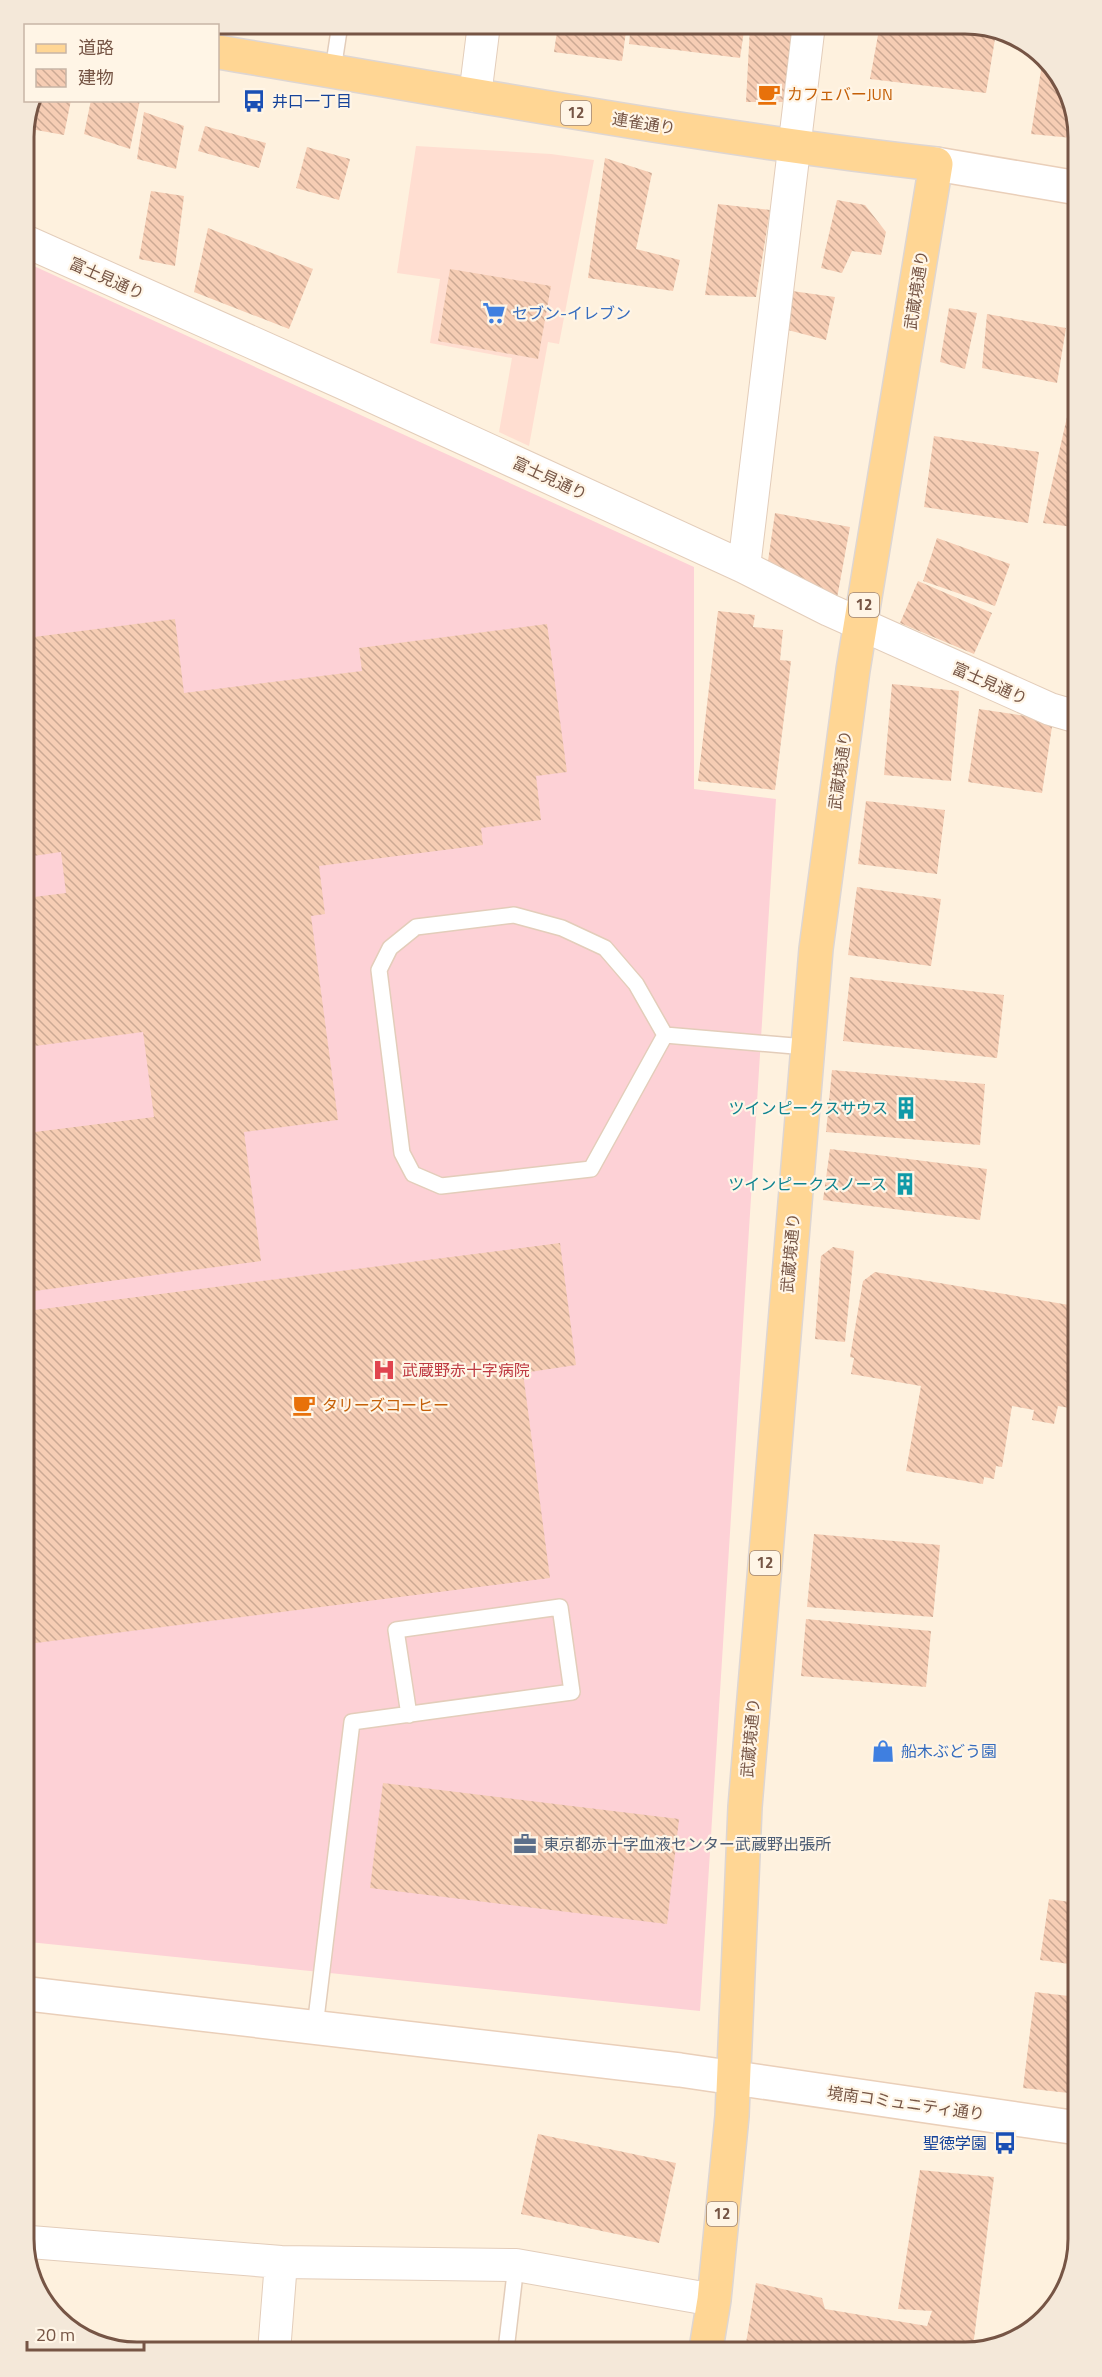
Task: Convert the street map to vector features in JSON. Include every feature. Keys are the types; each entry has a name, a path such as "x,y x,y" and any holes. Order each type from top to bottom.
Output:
{"main road":[{"name":"連雀通り","path":"219,52 795,148 936,164"},
{"name":"武蔵境通り","path":"707,2342 714,2300 734,2078 745,1808 806,1047 817,938 861,625 936,164"}],"street":[{"path":"475,96 483,34"},
{"path":"744,567 808,35"},
{"name":"連雀通り","path":"936,164 1068,187"},
{"name":"富士見通り","path":"35,245 345,384 744,567 861,625 1050,709 1068,714"},
{"name":"境南コミュニティ通り","path":"34,1995 680,2070 1068,2127"},
{"path":"34,2242 281,2262 516,2265 714,2300"},
{"path":"275,2342 281,2262"}],"lane":[{"path":"333,70 338,34"},
{"path":"514,915 562,928 605,948 636,984 665,1035 591,1169 441,1186 413,1174 402,1153 379,970 390,948 416,927 514,915"},
{"path":"665,1035 806,1047"},
{"path":"315,2027 352,1722 409,1715 572,1692 560,1607 396,1630 409,1715"},
{"path":"507,2342 516,2265"}],"shaded area":[{"path":"416,146 551,154 594,160 559,344 548,342 529,446 499,432 512,358 430,343 440,279 397,273"},
{"name":"武蔵野赤十字病院","path":"35,267 694,567 694,789 776,799 700,2011 34,1943"}],"building":[{"path":"556,35 626,35 622,61 554,52"},
{"path":"630,35 743,35 740,58 629,44"},
{"path":"750,35 795,35 789,102 746,102"},
{"path":"878,35 971,35 995,39 986,93 870,79"},
{"path":"1041,70 1054,86 1062,105 1068,138 1031,134"},
{"path":"41,102 71,102 64,135 35,130"},
{"path":"91,102 140,102 130,149 84,134"},
{"path":"144,112 184,126 176,169 137,159"},
{"path":"205,126 266,143 259,168 198,151"},
{"path":"307,147 350,159 339,200 296,188"},
{"path":"605,158 652,173 636,249 680,260 673,291 588,278"},
{"path":"151,191 184,196 175,266 139,259"},
{"path":"837,200 865,205 886,232 881,255 852,251 842,273 821,268"},
{"path":"718,204 770,210 756,297 705,295"},
{"path":"208,228 313,269 289,329 194,292"},
{"name":"セブン-イレブン","path":"450,269 551,286 538,359 438,341"},
{"path":"792,291 835,297 826,340 784,329"},
{"path":"949,308 977,313 965,369 940,362"},
{"path":"987,314 1066,328 1057,383 982,368"},
{"path":"1068,413 1068,526 1043,523"},
{"path":"934,436 1039,452 1028,523 924,507"},
{"path":"775,513 850,527 837,598 768,561"},
{"path":"937,538 1010,564 995,606 923,581"},
{"path":"918,581 992,613 974,654 900,623"},
{"path":"718,611 755,615 753,627 783,630 780,660 791,661 775,790 698,781"},
{"path":"175,619 184,693 362,671 359,648 547,624 567,772 536,776 541,820 481,828 483,845 319,866 325,914 311,916 338,1120 244,1132 261,1261 34,1291 35,1132 154,1117 143,1032 35,1046 35,897 66,893 61,852 35,856 35,637"},
{"path":"892,684 959,691 951,781 884,775"},
{"path":"979,709 1053,720 1042,793 968,782"},
{"path":"866,801 945,810 937,874 858,864"},
{"path":"857,887 941,899 931,966 848,955"},
{"path":"850,977 1004,995 997,1058 843,1041"},
{"name":"ツインピークスサウス","path":"832,1070 985,1084 980,1145 826,1132"},
{"name":"ツインピークスノース","path":"830,1149 987,1169 980,1220 823,1200"},
{"path":"560,1243 576,1365 523,1373 550,1578 34,1643 34,1310"},
{"path":"833,1247 854,1251 845,1342 815,1339 821,1256"},
{"path":"875,1272 1068,1305 1068,1408 1058,1406 1054,1424 1032,1420 1034,1410 1012,1406 1002,1467 996,1466 994,1479 984,1477 983,1484 906,1471 921,1386 851,1374 854,1358 850,1357 863,1281"},
{"path":"814,1534 940,1545 933,1617 807,1607"},
{"path":"806,1619 931,1631 926,1687 801,1676"},
{"path":"383,1783 679,1819 667,1924 370,1888"},
{"path":"1049,1899 1068,1902 1068,1964 1040,1960"},
{"path":"1035,1992 1068,1996 1068,2093 1023,2088"},
{"path":"538,2134 676,2163 659,2243 521,2214"},
{"path":"920,2170 994,2177 974,2342 746,2342 756,2283 822,2298 825,2309 927,2326 932,2311 898,2309"}],"place":[{"name":"カフェバーJUN","path":"769,94"},
{"name":"井口一丁目","path":"254,101"},
{"name":"セブン-イレブン","path":"494,313"},
{"name":"ツインピークスサウス","path":"906,1108"},
{"name":"ツインピークスノース","path":"905,1184"},
{"name":"武蔵野赤十字病院","path":"384,1370"},
{"name":"タリーズコーヒー","path":"304,1405"},
{"name":"船木ぶどう園","path":"883,1751"},
{"name":"東京都赤十字血液センター武蔵野出張所","path":"525,1844"},
{"name":"聖徳学園","path":"1005,2143"}]}
